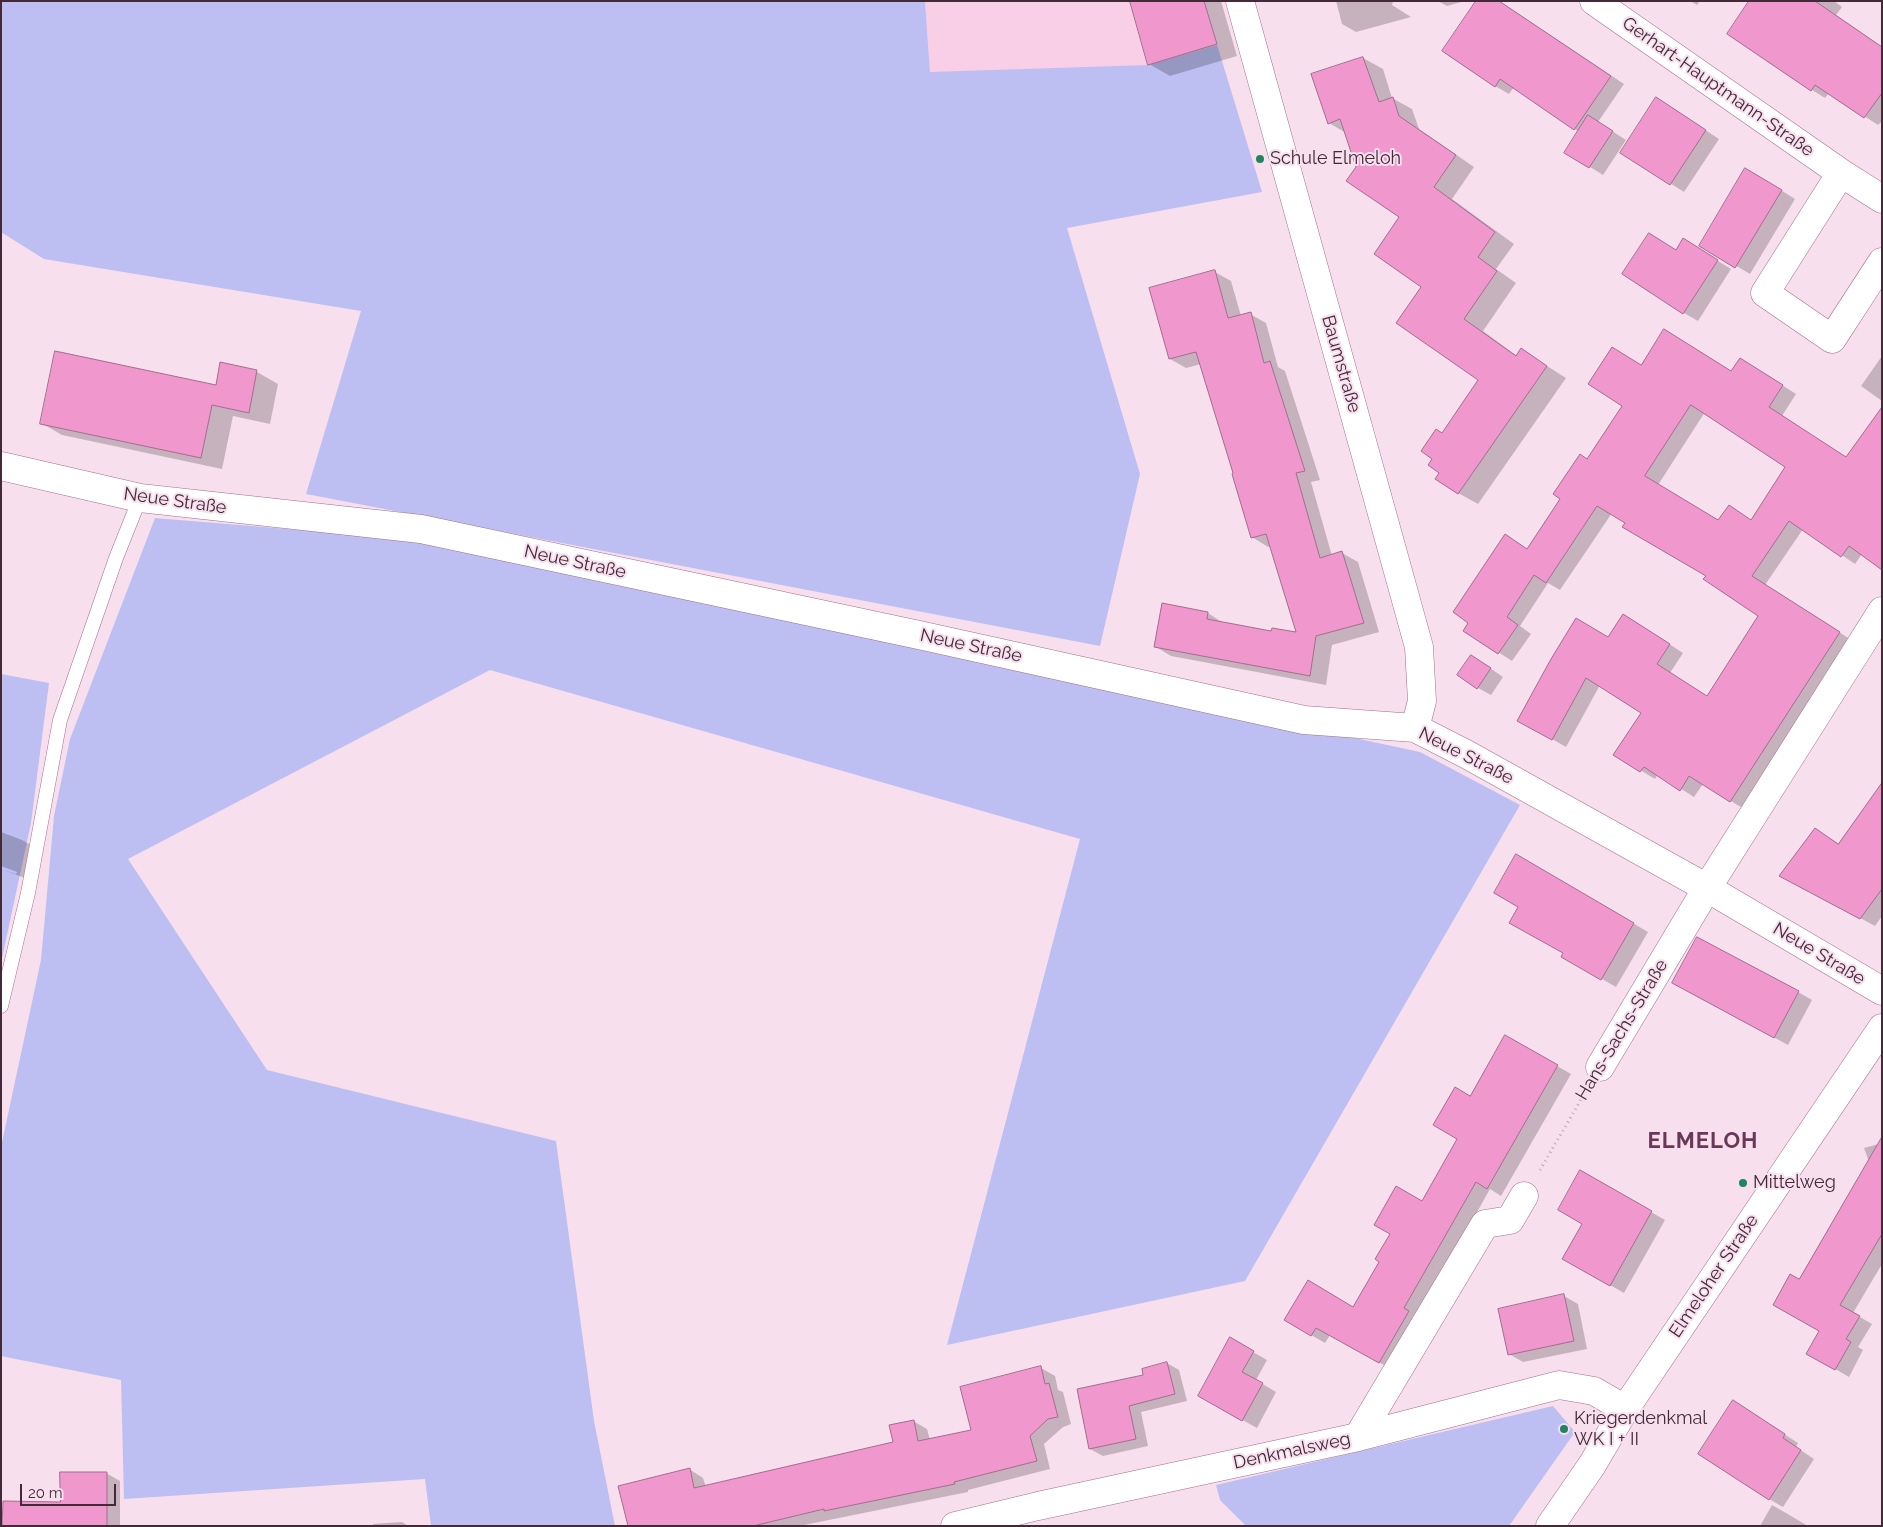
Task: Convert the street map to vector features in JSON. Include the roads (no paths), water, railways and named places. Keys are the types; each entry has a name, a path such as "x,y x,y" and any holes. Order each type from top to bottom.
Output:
{"street":[{"name":"Baumstraße","path":"1240,1 1419,647 1422,701 1414,728"},
{"name":"Gerhart-Hauptmann-Straße","path":"1594,1 1841,173 1882,199"},
{"path":"1841,173 1765,293 1832,339 1882,262"},
{"name":"Neue Straße","path":"1,466 140,498 421,529 910,632 1304,720 1414,728 1474,759 1707,888 1882,991"},
{"name":"Hans-Sachs-Straße","path":"1600,1067 1707,888 1882,611"},
{"name":"Elmeloher Straße","path":"1550,1526 1592,1465 1625,1408 1882,1028"},
{"path":"1358,1437 1484,1224 1510,1220 1524,1196"},
{"name":"Denkmalsweg","path":"955,1526 1038,1506 1358,1437 1559,1385 1594,1391 1625,1408"}],"lane":[{"path":"1,1006 28,893 60,720 116,558 140,498"}],"place":[{"name":"Schule Elmeloh","path":"1260,159"},
{"name":"Mittelweg","path":"1743,1183"},
{"name":"Kriegerdenkmal WK I + II","path":"1564,1429"}],"district":[{"name":"ELMELOH","path":"1703,1141"}]}
